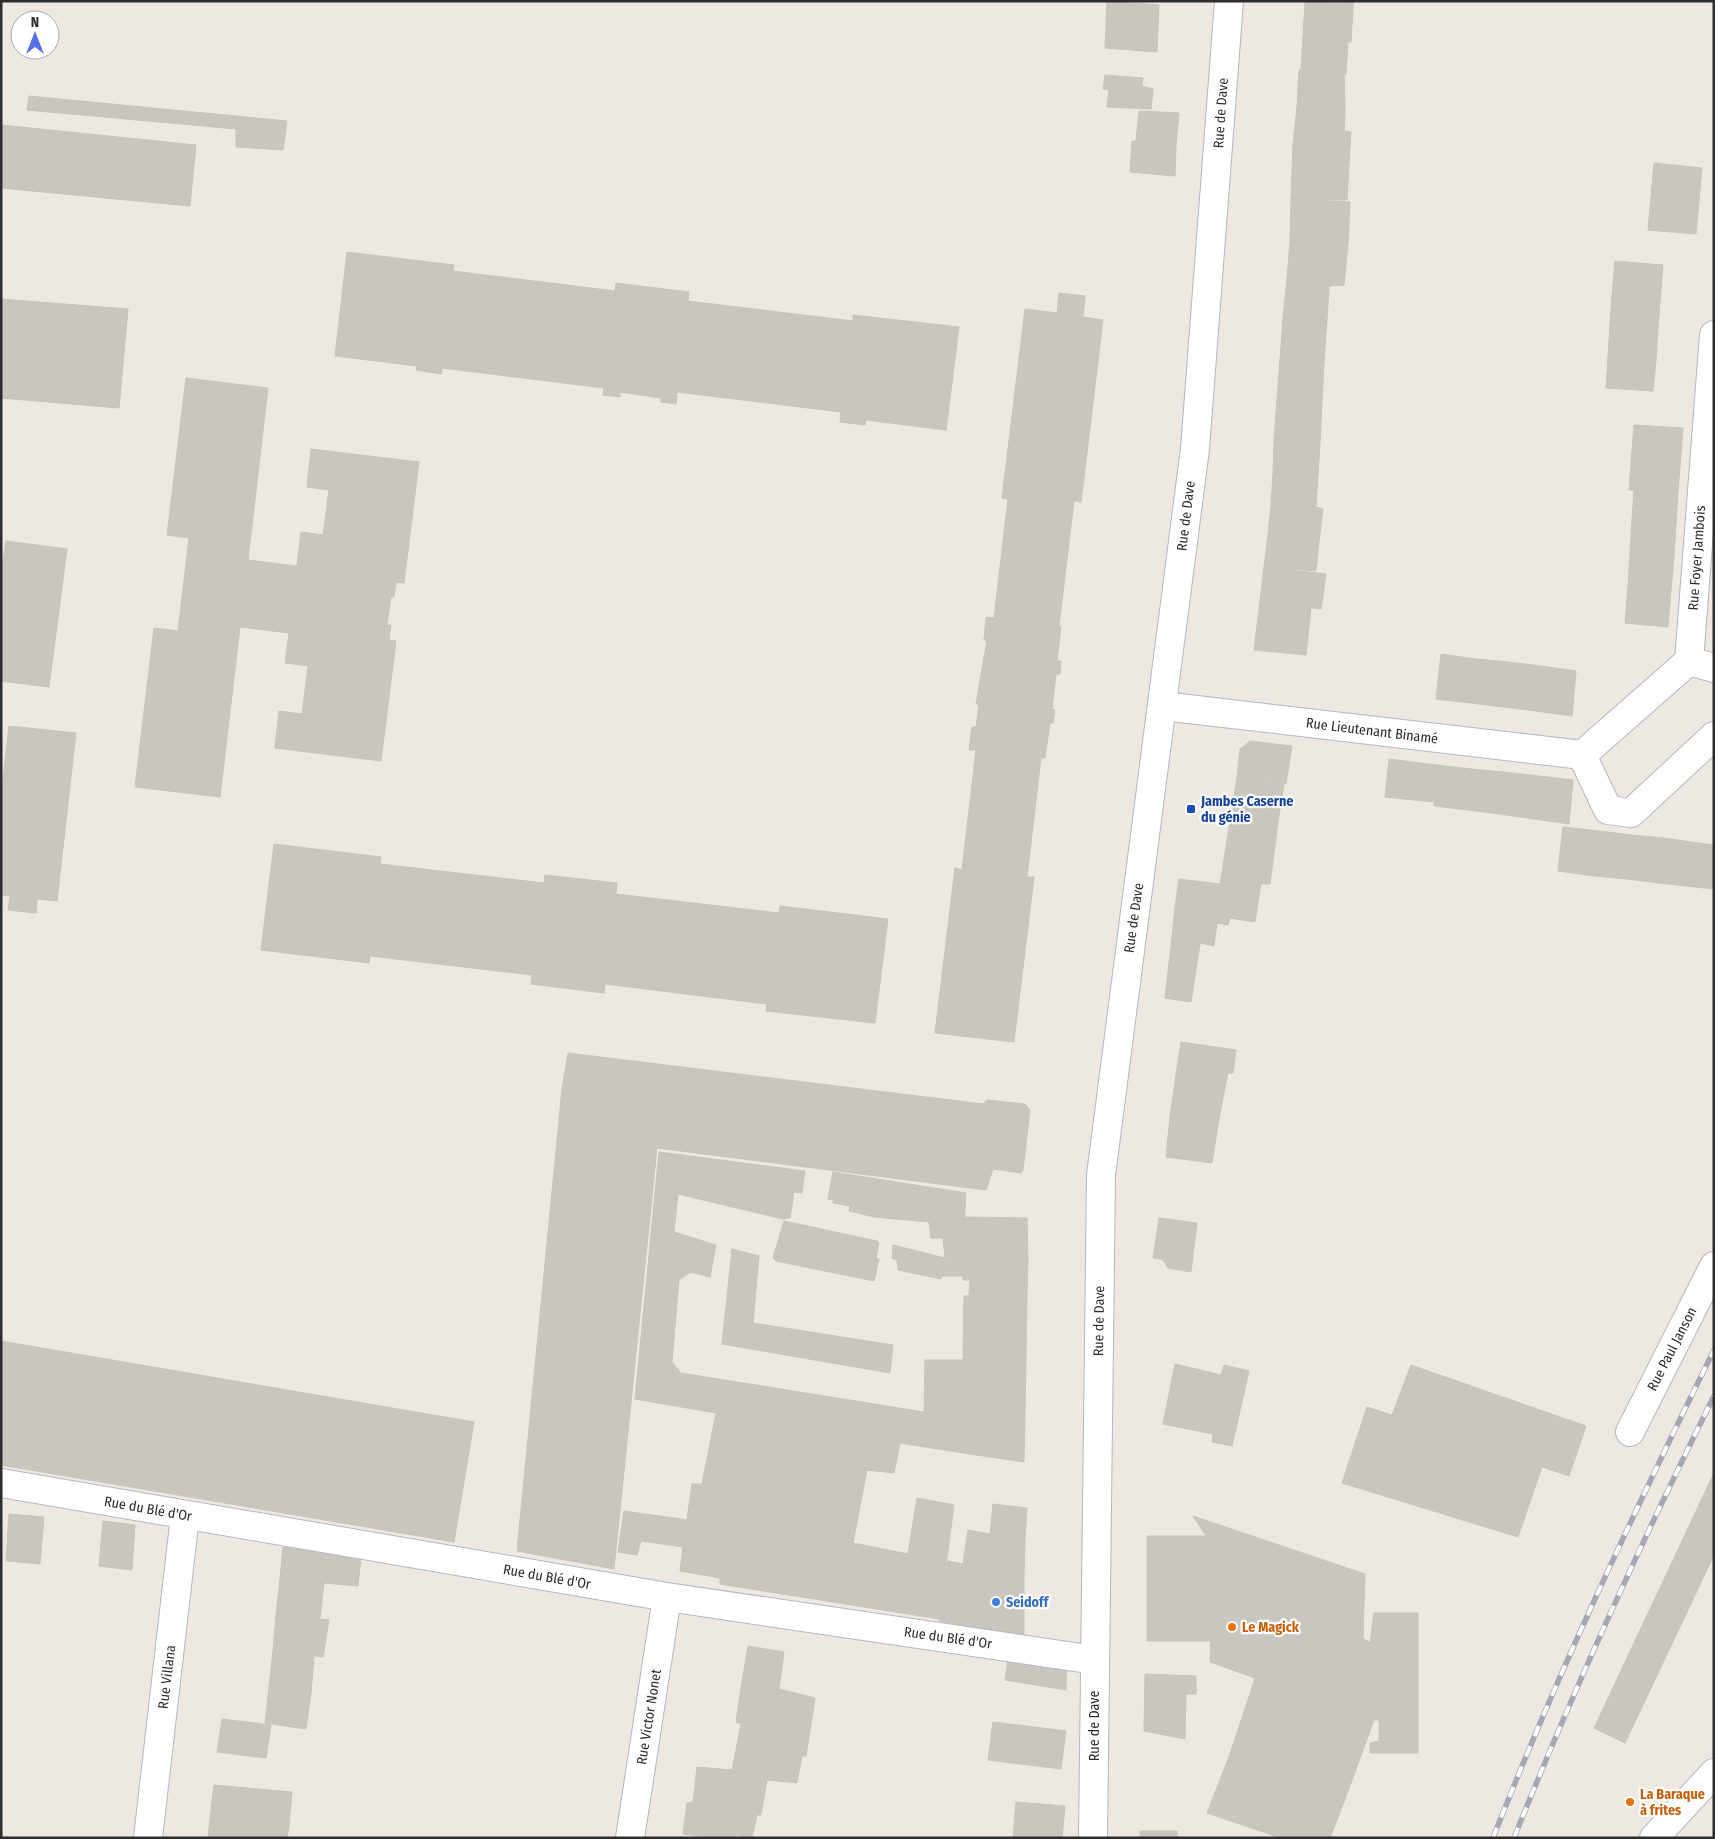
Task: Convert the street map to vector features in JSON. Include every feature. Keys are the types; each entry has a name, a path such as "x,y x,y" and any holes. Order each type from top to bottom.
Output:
{"street":[{"name":"Rue de Dave","path":"1094,1838 1101,1174 1195,449 1229,1"},
{"name":"Rue Foyer Jambois","path":"1701,665 1714,335"},
{"path":"1701,665 1582,755 1608,810 1631,813 1714,736"},
{"name":"Rue Lieutenant Binamé","path":"1163,706 1582,755"},
{"name":"Rue Paul Janson","path":"1630,1432 1714,1266"},
{"name":"Rue du Blé d'Or","path":"1,1483 667,1597 1095,1660"},
{"name":"Rue Villana","path":"148,1838 185,1516"},
{"name":"Rue Victor Nonet","path":"630,1838 667,1597"},
{"path":"1654,1838 1714,1773"}],"building":[{"path":"1107,1 1159,5 1157,52 1105,48"},
{"path":"1305,1 1353,1 1353,8 1305,3"},
{"path":"1305,3 1353,8 1351,42 1303,35"},
{"path":"1303,35 1348,42 1346,74 1301,70"},
{"path":"1299,70 1344,74 1345,110 1297,107"},
{"path":"1105,75 1143,78 1142,86 1153,89 1151,109 1107,107 1109,90 1103,89"},
{"path":"29,96 287,121 283,150 236,147 236,129 27,110"},
{"path":"1297,107 1345,110 1344,131 1351,132 1350,148 1293,144"},
{"path":"1139,111 1179,113 1176,144 1136,141"},
{"path":"1,125 196,145 190,206 1,188"},
{"path":"1132,141 1176,144 1175,176 1130,172"},
{"path":"1293,144 1350,148 1347,200 1291,199"},
{"path":"1654,163 1702,168 1696,234 1648,230"},
{"path":"1291,199 1350,202 1348,244 1290,241"},
{"path":"1290,241 1348,244 1344,285 1329,286 1287,279"},
{"path":"347,252 454,265 453,271 615,291 616,283 689,292 688,301 853,321 853,315 959,327 946,430 866,420 865,425 840,422 841,412 677,392 676,404 661,402 661,398 620,392 620,397 603,395 604,388 442,368 441,374 416,370 417,366 335,356"},
{"path":"1615,261 1663,265 1660,302 1612,296"},
{"path":"1287,279 1329,286 1327,320 1283,319"},
{"path":"1059,293 1085,296 1083,317 1103,320 1081,502 1074,501 1059,626 1061,627 1057,661 1061,661 1060,674 1056,674 1052,709 1055,710 1053,723 1050,723 1045,758 1041,758 1027,877 1034,877 1014,1042 935,1033 955,868 962,870 976,750 969,750 972,727 976,727 979,704 976,704 987,640 984,640 986,617 994,618 1008,499 1002,498 1025,309 1057,313"},
{"path":"1612,296 1660,302 1658,328 1610,323"},
{"path":"1,299 128,309 119,408 1,398"},
{"path":"1283,319 1327,320 1324,362 1280,359"},
{"path":"1610,323 1658,328 1656,360 1608,356"},
{"path":"1608,356 1656,360 1653,391 1606,388"},
{"path":"1280,359 1324,362 1322,402 1277,399"},
{"path":"186,378 268,388 248,560 297,566 301,532 323,535 329,490 307,487 311,449 419,462 404,583 396,582 394,597 391,597 387,625 391,625 389,640 396,641 381,761 275,748 279,711 302,714 308,666 285,663 289,633 240,627 220,797 135,787 154,628 178,631 189,538 167,535"},
{"path":"1277,399 1322,402 1320,442 1274,440"},
{"path":"1634,425 1683,428 1678,492 1629,490"},
{"path":"1274,440 1320,442 1318,476 1273,474"},
{"path":"1273,474 1318,476 1316,507 1271,505"},
{"path":"1634,490 1678,492 1676,524 1632,520"},
{"path":"1271,505 1323,509 1319,541 1268,535"},
{"path":"1632,520 1676,524 1674,557 1630,553"},
{"path":"1268,535 1319,541 1316,571 1264,567"},
{"path":"6,541 67,549 49,687 1,681 1,575"},
{"path":"1630,553 1674,557 1671,590 1628,586"},
{"path":"1264,567 1326,574 1321,609 1260,601"},
{"path":"1628,586 1671,590 1668,627 1625,623"},
{"path":"1260,601 1311,608 1306,655 1254,650"},
{"path":"1441,654 1476,659 1471,703 1436,699"},
{"path":"1476,659 1508,662 1503,707 1471,703"},
{"path":"1508,662 1541,666 1536,711 1503,707"},
{"path":"1541,666 1576,671 1572,716 1536,711"},
{"path":"9,726 76,733 57,901 37,899 36,913 8,910 10,896 1,895 1,796"},
{"path":"1250,741 1292,746 1286,784 1237,778 1240,749"},
{"path":"1389,759 1437,765 1433,802 1385,797"},
{"path":"1437,765 1472,769 1468,810 1434,806"},
{"path":"1472,769 1503,772 1499,814 1468,810"},
{"path":"1503,772 1539,776 1534,819 1499,814"},
{"path":"1539,776 1573,780 1569,824 1534,819"},
{"path":"1237,778 1284,785 1278,822 1231,816"},
{"path":"1231,816 1278,822 1270,884 1261,884 1255,922 1230,918 1228,925 1217,923 1175,907 1179,879 1220,884"},
{"path":"1563,827 1599,831 1594,876 1558,871"},
{"path":"1599,831 1632,835 1627,879 1594,876"},
{"path":"1632,835 1664,838 1659,883 1627,879"},
{"path":"1664,838 1698,843 1695,887 1659,883"},
{"path":"1698,843 1714,845 1714,889 1695,887"},
{"path":"274,844 381,857 380,864 544,883 545,875 617,883 616,894 779,913 780,906 888,919 875,1023 766,1011 767,1004 605,984 604,993 531,984 532,975 370,956 369,963 261,950"},
{"path":"1175,907 1217,923 1214,946 1172,937"},
{"path":"1172,937 1200,944 1191,1002 1165,998"},
{"path":"1181,1042 1236,1050 1233,1073 1228,1073 1225,1087 1175,1081"},
{"path":"568,1053 983,1104 987,1100 1025,1104 1030,1110 1023,1170 1021,1173 993,1169 986,1190 657,1148 614,1569 517,1551 562,1089"},
{"path":"1175,1081 1225,1087 1218,1125 1170,1117"},
{"path":"1170,1117 1218,1125 1212,1163 1166,1157"},
{"path":"659,1152 805,1171 802,1193 794,1192 790,1218 783,1219 678,1194 674,1232 716,1245 710,1277 691,1272 679,1280 672,1362 681,1373 924,1412 925,1360 963,1360 963,1453 900,1443 894,1473 867,1470 853,1543 687,1519 692,1484 702,1484 716,1413 635,1399"},
{"path":"833,1172 966,1193 962,1260 963,1276 942,1276 941,1279 898,1270 897,1260 892,1258 893,1245 945,1258 943,1238 931,1238 929,1222 874,1217 849,1211 850,1206 833,1203 833,1200 828,1199"},
{"path":"964,1217 1027,1218 1028,1259 962,1260"},
{"path":"1159,1218 1197,1223 1191,1272 1168,1268 1162,1259 1153,1258"},
{"path":"784,1221 877,1241 879,1243 876,1258 879,1259 874,1281 776,1261 773,1258"},
{"path":"732,1249 759,1256 753,1323 893,1345 890,1373 722,1344"},
{"path":"1028,1259 1027,1294 969,1295 970,1280 963,1280 962,1260"},
{"path":"1027,1294 1026,1358 963,1360 964,1296"},
{"path":"1,1341 474,1422 454,1542 1,1465"},
{"path":"1026,1358 1024,1462 963,1453 963,1360"},
{"path":"1175,1364 1221,1375 1224,1365 1249,1371 1232,1446 1212,1442 1213,1434 1163,1424"},
{"path":"1411,1365 1586,1426 1569,1476 1542,1467 1518,1537 1342,1483 1367,1407 1392,1415"},
{"path":"1714,1473 1714,1555 1625,1743 1594,1728"},
{"path":"917,1498 954,1505 939,1619 720,1584 720,1578 680,1571 683,1547 641,1541 637,1555 618,1552 624,1511 853,1543 908,1554"},
{"path":"993,1504 1027,1508 1025,1541 1001,1537 1001,1570 1024,1573 1024,1636 939,1621 948,1561 963,1564 968,1530 990,1534"},
{"path":"9,1514 44,1517 40,1564 6,1561"},
{"path":"1193,1516 1365,1574 1363,1638 1370,1643 1374,1613 1418,1613 1418,1753 1370,1753 1370,1743 1379,1741 1379,1720 1374,1720 1347,1794 1230,1754 1255,1678 1210,1662 1212,1588 1205,1588 1206,1536"},
{"path":"103,1521 135,1525 132,1570 99,1566"},
{"path":"1147,1536 1206,1536 1205,1588 1147,1588"},
{"path":"1001,1537 1025,1541 1024,1573 1001,1570"},
{"path":"283,1547 361,1556 358,1586 280,1579"},
{"path":"280,1579 324,1583 320,1618 276,1615"},
{"path":"1147,1588 1212,1588 1212,1613 1147,1612"},
{"path":"1147,1612 1212,1613 1210,1641 1147,1641"},
{"path":"276,1615 329,1620 323,1657 273,1651"},
{"path":"748,1646 784,1652 779,1689 741,1687"},
{"path":"1009,1649 1067,1660 1066,1690 1005,1680"},
{"path":"273,1651 314,1657 311,1693 269,1687"},
{"path":"1145,1674 1196,1676 1196,1694 1186,1694 1185,1739 1144,1731"},
{"path":"269,1687 311,1693 306,1729 265,1723"},
{"path":"741,1687 779,1689 815,1698 806,1756 802,1756 797,1783 767,1780 761,1815 757,1815 752,1838 736,1835 735,1838 715,1838 683,1834 687,1803 693,1802 697,1767 732,1770 741,1724 736,1722"},
{"path":"222,1719 271,1725 266,1758 217,1752"},
{"path":"993,1722 1066,1731 1061,1769 988,1760"},
{"path":"1230,1754 1347,1794 1330,1838 1281,1838 1207,1813"},
{"path":"214,1785 292,1792 289,1826 210,1818"},
{"path":"1016,1802 1065,1806 1062,1838 1013,1837"},
{"path":"210,1818 289,1826 287,1838 208,1838"},
{"path":"1140,1831 1177,1831 1177,1838 1140,1838"}],"railway":[{"path":"1493,1838 1544,1714 1598,1592 1714,1350"},
{"path":"1514,1838 1560,1726 1610,1615 1714,1396"}],"place":[{"name":"Jambes Caserne du génie","path":"1191,809"},
{"name":"Seidoff","path":"996,1602"},
{"name":"Le Magick","path":"1232,1627"},
{"name":"La Baraque à frites","path":"1630,1802"}]}
